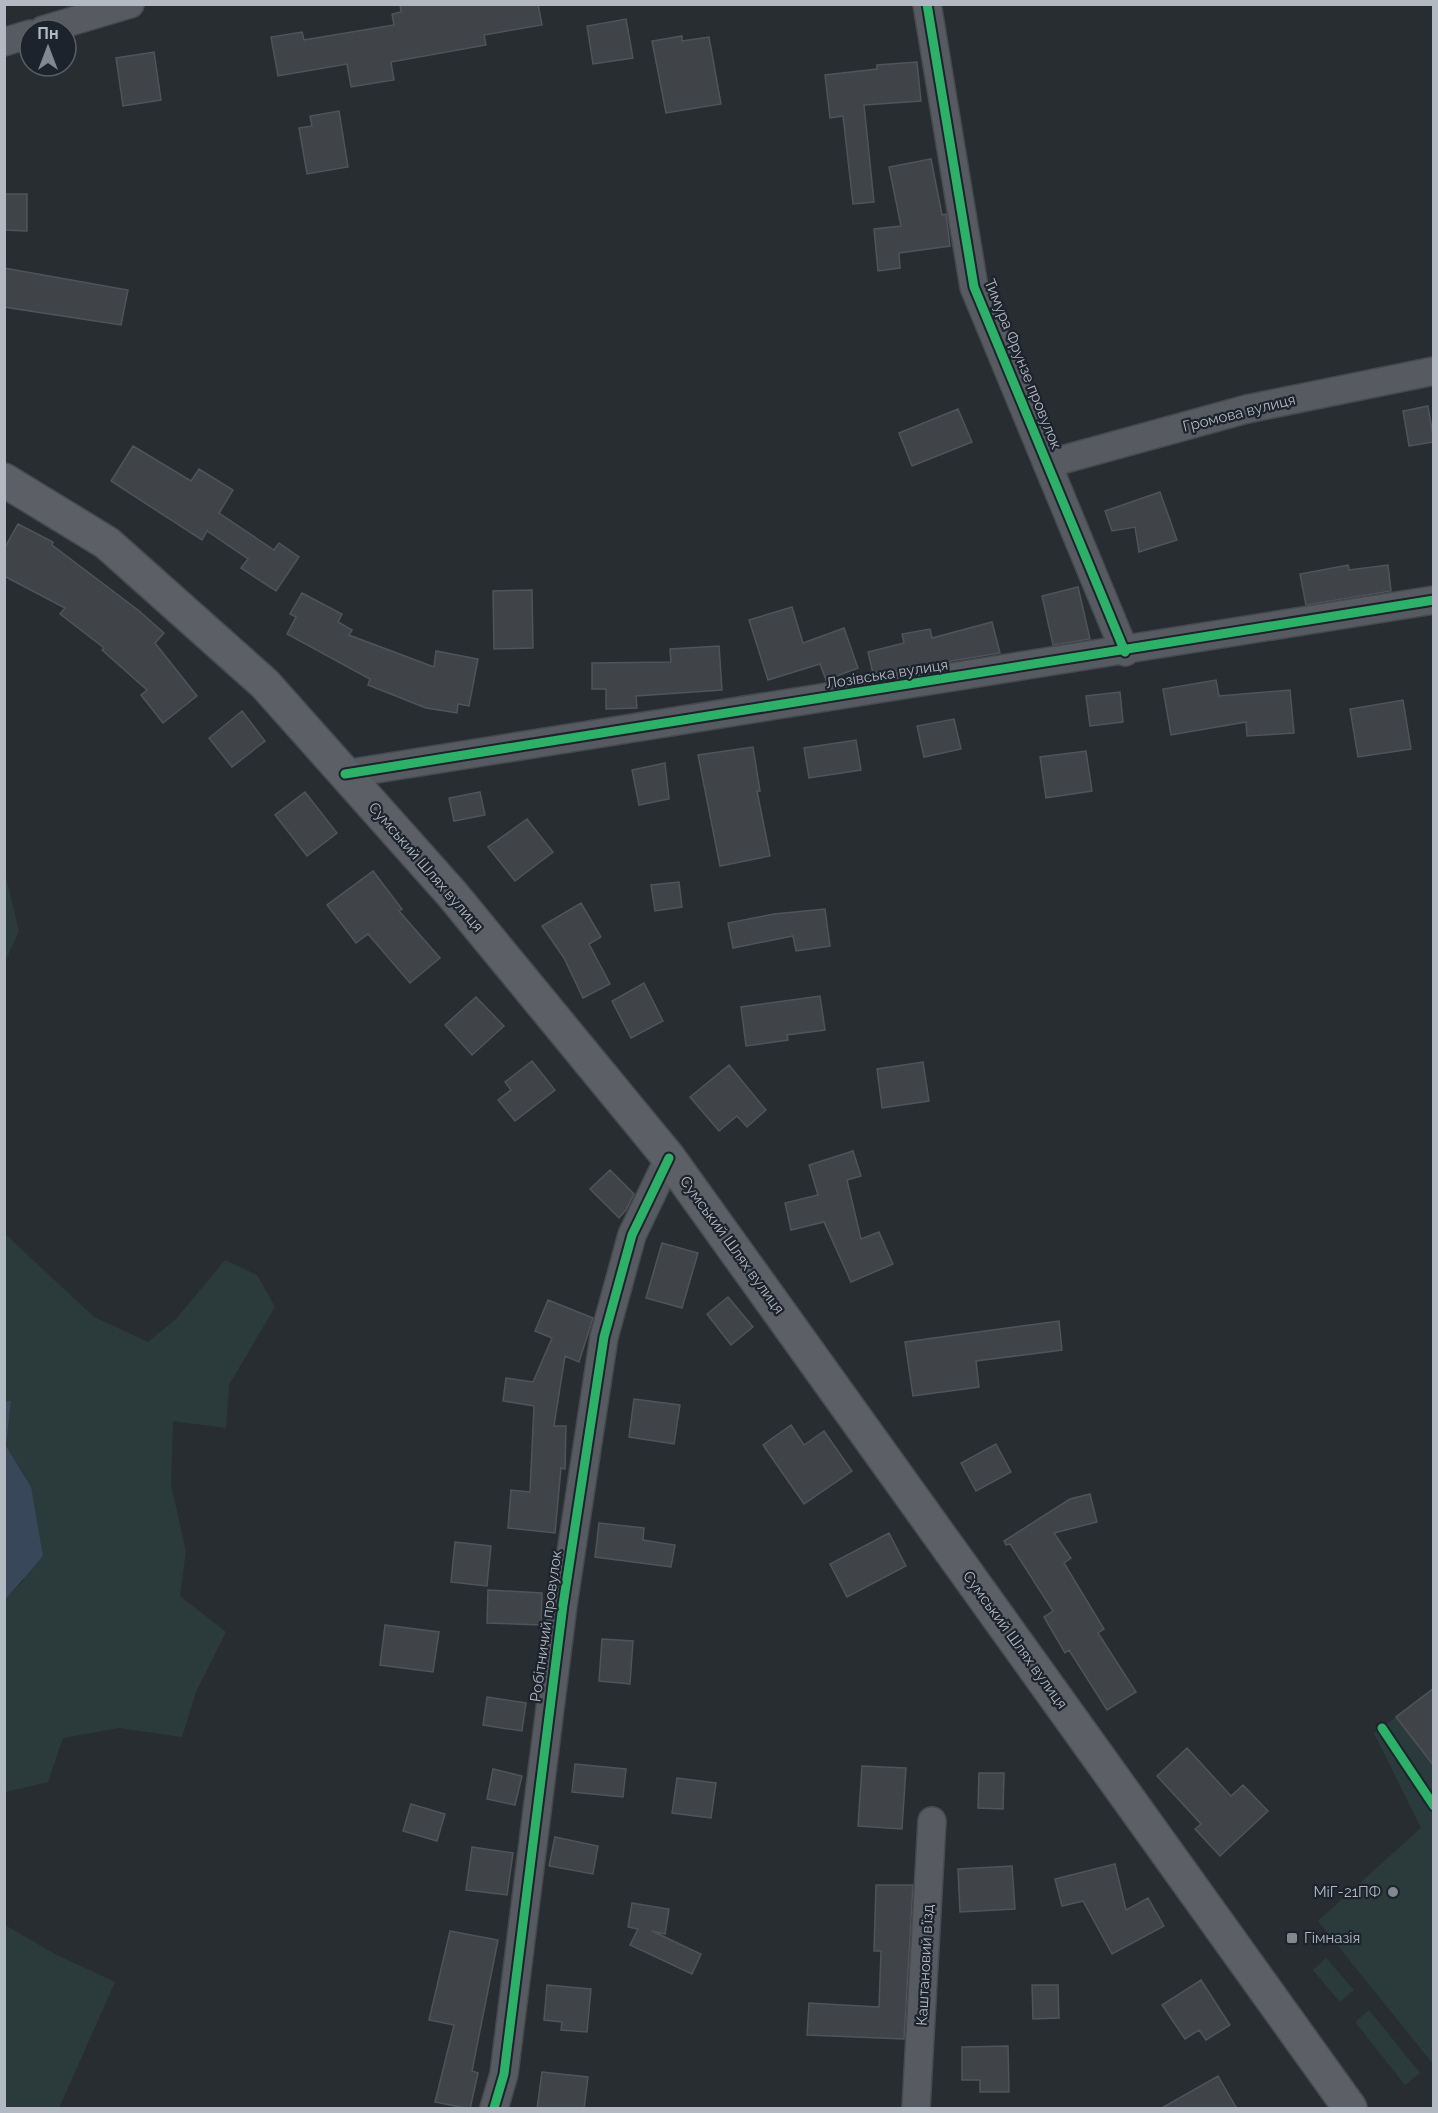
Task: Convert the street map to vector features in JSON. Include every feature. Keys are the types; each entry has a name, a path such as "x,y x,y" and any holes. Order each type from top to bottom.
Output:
{"main road":[{"name":"Сумський Шлях вулиця","path":"4,480 107,543 265,684 452,894 669,1158 1350,2109"}],"street":[{"path":"78,20 130,4"},
{"name":"Тимура Фрунзе провулок","path":"927,4 974,287 1125,652"},
{"name":"Громова вулиця","path":"1047,464 1247,409 1434,371"},
{"name":"Лозівська вулиця","path":"345,774 1125,652 1434,600"},
{"name":"Робітничий провулок","path":"494,2109 504,2074 563,1605 604,1337 632,1235 669,1158"},
{"name":"Каштановий в’їзд","path":"916,2109 932,1821"}],"shaded area":[{"path":"5,873 19,931 5,962"},
{"path":"4,1233 94,1317 148,1342 176,1319 225,1260 257,1275 275,1307 229,1385 226,1428 173,1421 171,1485 186,1551 180,1596 226,1632 196,1692 182,1737 119,1728 63,1738 48,1782 5,1792 5,1600 23,1581 31,1487 6,1446 11,1401 4,1401"},
{"path":"1396,1717 1433,1766 1433,2064 1318,1921 1421,1828 1374,1733"},
{"path":"5,1925 55,1954 115,1982 59,2108 5,2108"},
{"path":"1326,1958 1354,1990 1340,2002 1313,1970"},
{"path":"1369,2010 1420,2073 1405,2085 1355,2022"}],"water":[{"path":"5,1401 11,1401 6,1446 31,1487 43,1556 5,1600"}],"building":[{"path":"400,4 538,4 542,25 484,35 486,45 391,62 394,80 351,87 347,64 278,76 271,37 302,32 304,40 394,25 392,14 401,12"},
{"path":"626,19 633,58 593,64 587,26"},
{"path":"682,36 682,41 709,37 721,104 666,113 652,41"},
{"path":"154,52 161,100 123,106 116,58"},
{"path":"917,62 921,101 864,105 874,202 853,204 843,116 830,118 825,75 877,69 877,65"},
{"path":"339,111 348,167 307,174 299,128 312,126 310,116"},
{"path":"931,159 942,215 946,214 950,246 899,253 900,268 878,271 874,229 901,226 889,167"},
{"path":"4,194 27,194 27,231 4,230"},
{"path":"4,268 128,290 121,325 4,307"},
{"path":"1428,406 1434,442 1409,446 1403,411"},
{"path":"958,409 972,442 912,466 899,433"},
{"path":"133,446 191,481 199,469 233,490 219,513 274,550 279,543 299,557 276,591 241,568 248,559 207,531 202,540 111,481"},
{"path":"1160,492 1177,540 1139,552 1135,527 1112,531 1105,511"},
{"path":"18,524 53,542 52,545 138,610 164,633 155,643 197,696 163,723 141,695 147,690 102,650 104,648 60,614 65,608 4,576 4,549"},
{"path":"1348,565 1349,570 1388,565 1391,591 1306,605 1300,574"},
{"path":"1078,587 1090,639 1053,645 1042,596"},
{"path":"532,590 533,648 494,649 493,591"},
{"path":"302,593 342,614 338,622 352,630 349,635 434,667 436,651 478,659 469,706 458,704 457,713 426,708 368,685 370,679 287,634 296,617 290,614"},
{"path":"792,607 803,643 844,628 858,668 826,680 820,664 768,680 749,620"},
{"path":"992,622 1000,653 873,674 868,652 904,643 902,634 930,629 932,638"},
{"path":"719,646 722,690 636,696 637,708 606,709 606,689 592,689 592,663 671,662 670,649"},
{"path":"1216,680 1219,696 1290,690 1294,733 1247,736 1246,722 1171,735 1163,689"},
{"path":"1120,692 1123,722 1090,726 1086,696"},
{"path":"1403,700 1411,749 1358,757 1350,709"},
{"path":"242,711 265,741 232,767 209,738"},
{"path":"954,719 961,749 924,757 917,726"},
{"path":"856,740 861,770 809,778 804,748"},
{"path":"753,747 760,791 757,791 770,856 720,866 698,755"},
{"path":"1086,751 1092,791 1046,798 1040,757"},
{"path":"665,763 669,799 639,805 632,770"},
{"path":"305,792 337,833 307,856 275,815"},
{"path":"480,792 485,815 454,821 449,798"},
{"path":"527,819 553,852 515,881 488,847"},
{"path":"373,871 402,909 399,911 440,958 410,983 368,934 356,943 327,905"},
{"path":"679,882 682,907 655,911 651,885"},
{"path":"581,903 601,937 589,944 610,984 583,998 564,958 542,926"},
{"path":"825,909 830,946 796,951 793,936 733,948 728,923 774,914"},
{"path":"644,983 663,1021 631,1038 612,1001"},
{"path":"820,996 825,1030 787,1035 788,1040 746,1046 741,1007"},
{"path":"476,997 504,1026 472,1055 445,1025"},
{"path":"532,1061 555,1090 515,1121 498,1100 511,1090 505,1082"},
{"path":"923,1062 929,1101 882,1108 877,1069"},
{"path":"729,1065 766,1110 747,1127 737,1116 719,1131 690,1097"},
{"path":"853,1151 861,1176 847,1180 861,1239 879,1232 893,1264 851,1282 824,1222 791,1230 785,1203 818,1195 809,1165"},
{"path":"610,1170 634,1194 619,1218 590,1189"},
{"path":"662,1243 698,1253 682,1308 646,1298"},
{"path":"728,1297 753,1327 731,1345 707,1314"},
{"path":"548,1300 593,1318 579,1362 565,1356 554,1426 566,1426 565,1469 561,1468 555,1533 508,1528 511,1490 530,1492 534,1406 503,1401 506,1378 533,1382 552,1338 535,1331"},
{"path":"1059,1321 1062,1350 976,1361 979,1387 913,1396 905,1342"},
{"path":"634,1399 680,1405 674,1444 629,1437"},
{"path":"791,1425 804,1445 824,1431 852,1471 804,1504 763,1445"},
{"path":"996,1444 1011,1472 976,1491 961,1463"},
{"path":"1090,1494 1097,1522 1054,1533 1071,1558 1064,1563 1104,1629 1098,1633 1136,1692 1107,1710 1069,1650 1065,1653 1044,1617 1053,1611 1010,1544 1006,1545 1004,1541 1070,1499"},
{"path":"599,1523 644,1528 643,1540 675,1545 671,1567 595,1557"},
{"path":"889,1533 906,1566 847,1597 830,1564"},
{"path":"455,1542 491,1546 487,1586 451,1582"},
{"path":"488,1590 542,1593 541,1625 487,1623"},
{"path":"385,1625 439,1632 433,1672 380,1665"},
{"path":"602,1639 633,1641 630,1684 599,1681"},
{"path":"1434,1688 1434,1766 1396,1717"},
{"path":"487,1697 526,1703 522,1731 483,1725"},
{"path":"1187,1748 1231,1796 1243,1785 1268,1811 1220,1856 1195,1829 1201,1824 1157,1776"},
{"path":"575,1764 626,1769 623,1797 572,1792"},
{"path":"862,1766 906,1768 902,1829 858,1826"},
{"path":"493,1769 522,1776 515,1805 487,1799"},
{"path":"979,1773 1004,1773 1003,1809 978,1808"},
{"path":"677,1778 716,1783 711,1818 672,1813"},
{"path":"411,1804 445,1814 437,1841 403,1831"},
{"path":"555,1837 598,1846 593,1874 549,1866"},
{"path":"472,1847 513,1853 507,1895 466,1890"},
{"path":"1115,1864 1126,1910 1148,1898 1164,1926 1112,1954 1083,1901 1062,1906 1055,1879"},
{"path":"1012,1866 1015,1909 960,1912 958,1869"},
{"path":"876,1885 913,1885 904,2039 807,2035 809,2003 879,2007 881,1951 874,1951"},
{"path":"632,1903 669,1909 665,1934 652,1931 701,1954 692,1974 630,1945 638,1929 628,1927"},
{"path":"450,1931 498,1940 472,2071 478,2073 470,2109 435,2102 454,2025 429,2020"},
{"path":"1201,1980 1230,2025 1206,2040 1199,2030 1185,2039 1162,2005"},
{"path":"547,1985 591,1989 587,2032 561,2030 562,2022 544,2020"},
{"path":"1032,1985 1058,1985 1059,2018 1033,2019"},
{"path":"1008,2046 1009,2092 980,2092 980,2080 962,2080 962,2047"},
{"path":"542,2072 588,2077 584,2109 537,2109"},
{"path":"1218,2076 1237,2109 1160,2109"}],"cycle path":[{"path":"927,4 974,287 1125,652"},
{"path":"345,774 1434,600"},
{"path":"494,2108 504,2074 563,1605 604,1337 632,1235 669,1158"},
{"path":"1382,1728 1434,1806"}],"place":[{"name":"МіГ-21ПФ","path":"1393,1892"},
{"name":"Гімназія","path":"1292,1938"}]}
